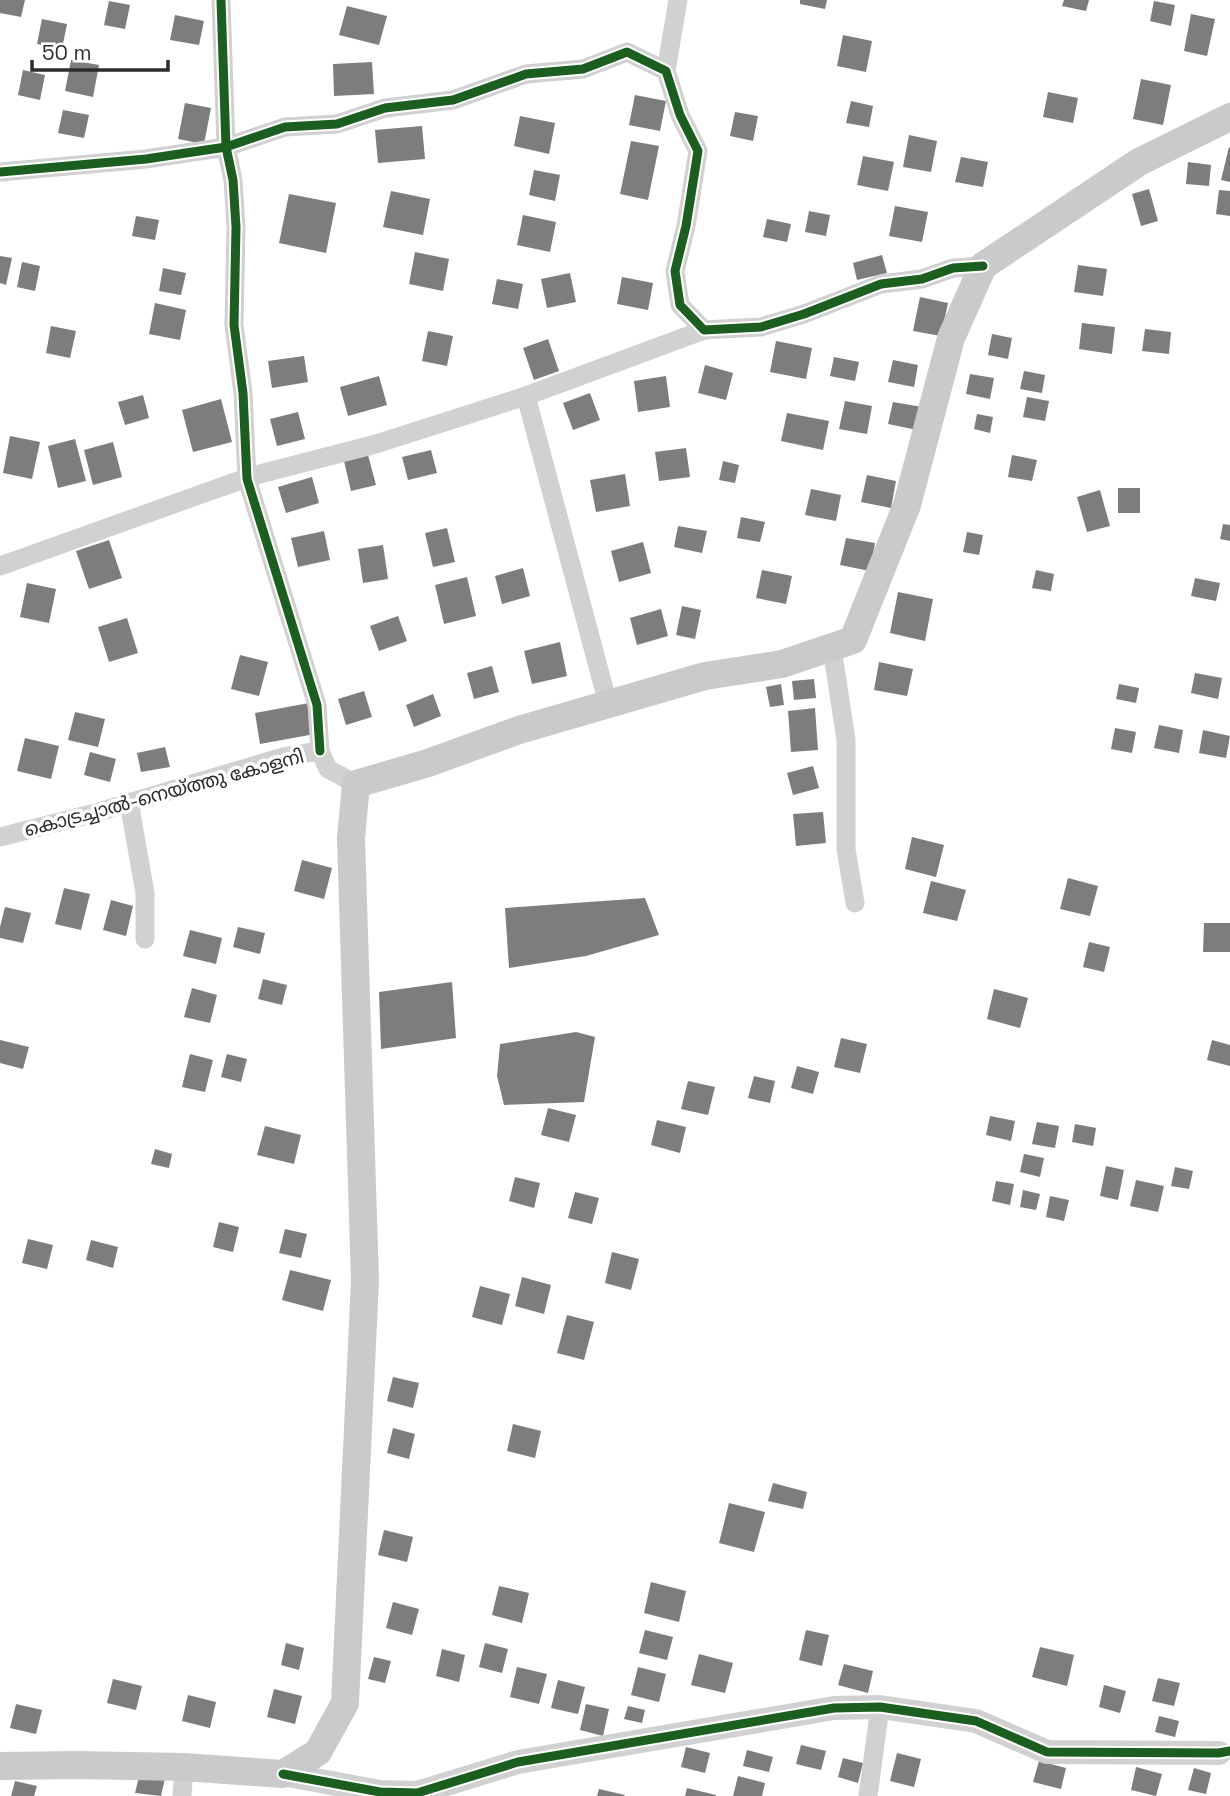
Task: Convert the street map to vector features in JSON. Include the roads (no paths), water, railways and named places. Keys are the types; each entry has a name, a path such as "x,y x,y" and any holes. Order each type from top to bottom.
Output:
{"main road":[{"path":"0,1766 184,1767 283,1774 317,1752 345,1703 365,1281 351,838 356,784 428,763 519,730 608,704 705,676 782,664 853,640 908,505 951,338 983,266 1139,162 1230,117"}],"street":[{"path":"221,0 226,147 233,180 236,227 234,325 243,393 247,479 317,705 320,751"},
{"path":"678,0 666,72 680,115 698,151 686,226 675,271 680,305 704,330"},
{"path":"0,172 146,159 226,147 285,127 337,124 385,108 453,100 526,74 583,69 627,52 666,72"},
{"path":"0,566 247,479 376,444 526,396 704,330 761,327 804,314 881,284 922,279 953,268 983,266"},
{"path":"526,396 608,704"},
{"path":"832,648 846,740 846,849 855,903"},
{"name":"കൊട്രച്ചാൽ-നെയ്ത്തു കോളനി","path":"0,837 283,757 320,751 327,769 356,784"},
{"path":"129,802 145,893 145,939"},
{"path":"868,1796 880,1707"},
{"path":"283,1774 380,1792 417,1793 518,1762 834,1708 880,1707 976,1721 1047,1752 1224,1752"},
{"path":"182,1796 184,1767"}]}
